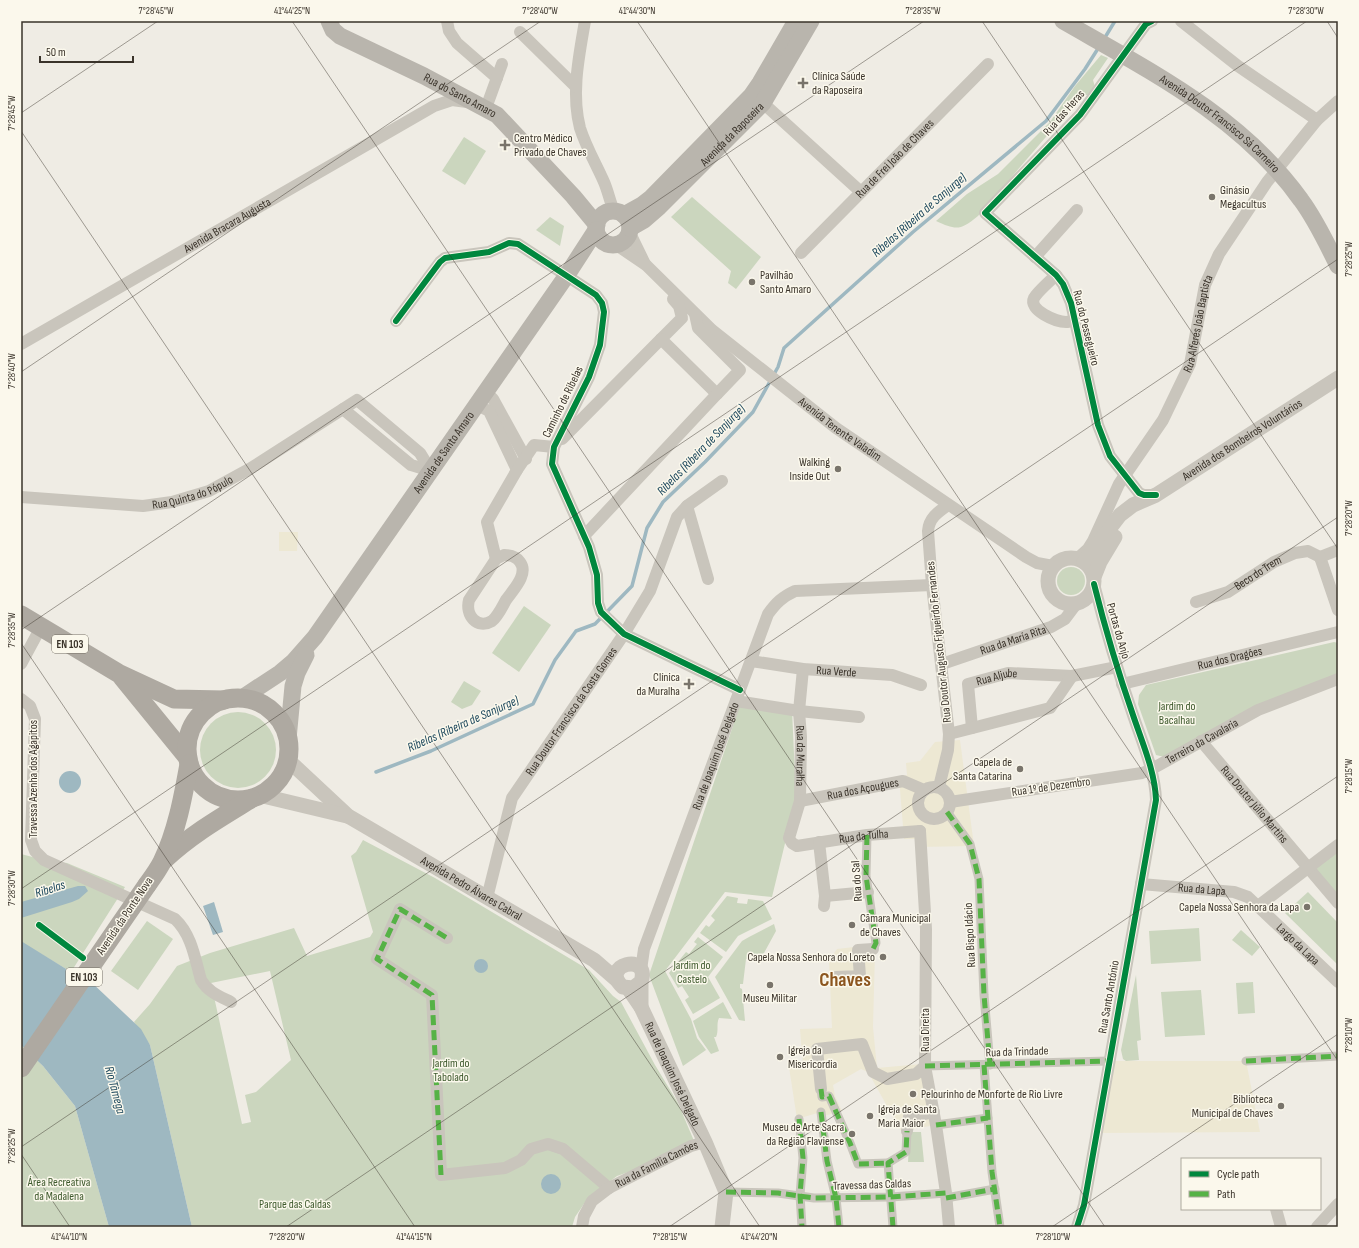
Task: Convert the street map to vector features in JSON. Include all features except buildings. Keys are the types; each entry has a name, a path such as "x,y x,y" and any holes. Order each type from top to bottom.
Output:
{"main road":[{"name":"Rua do Santo Amaro","path":"329,21 333,30 340,36 424,76 497,115 573,196 597,227"},
{"name":"Avenida da Raposeira","path":"622,219 651,198 745,102 760,83 796,21"},
{"name":"Avenida da Raposeira","path":"622,219 644,220 659,207 763,103 812,21"},
{"name":"Avenida Doutor Francisco Sá Carneiro","path":"1063,21 1183,91 1213,111 1241,134 1266,158 1298,195 1313,218 1338,266"},
{"name":"Rua do Santo Amaro","path":"573,196 622,219"},
{"path":"602,216 622,219 624,240 613,244 601,240 597,227 602,216"},
{"name":"Avenida de Santo Amaro","path":"315,637 570,272 597,227"},
{"name":"Avenida de Santo Amaro","path":"570,272 592,254 613,244"},
{"name":"EN 103","path":"21,615 118,673"},
{"path":"257,796 239,800 223,798 208,790 196,779 189,761 187,743 191,728 200,715 211,706 234,699 276,676 293,662 315,637"},
{"path":"161,863 182,844 207,825 272,787 282,775 288,760 288,739 294,680 315,637"},
{"path":"118,673 174,699 234,699 258,702 272,711 282,724 288,739"},
{"path":"118,673 189,761 180,813 173,835 161,863"},
{"name":"Avenida da Ponte Nova","path":"21,1068 161,863"}],"street":[{"path":"447,21 449,31 457,43 497,78"},
{"name":"Avenida Tenente Valadim","path":"585,21 576,87 580,129 604,183 646,265 712,330 857,443 1026,557 1037,563 1053,566"},
{"name":"Rua das Heras","path":"985,214 1080,115 1146,24 1152,21"},
{"path":"1181,21 1238,66 1317,120"},
{"path":"520,32 576,87"},
{"path":"479,105 497,78 502,64"},
{"name":"Rua de Frei João de Chaves","path":"801,253 988,64"},
{"path":"424,76 434,86 437,92 437,98 434,106"},
{"name":"Avenida Bracara Augusta","path":"21,344 434,106 452,100 479,105"},
{"name":"Rua Alferes João Baptista","path":"1080,560 1093,541 1124,475 1163,420 1190,364 1205,285 1219,254 1267,182 1317,120 1338,100"},
{"path":"763,103 861,192"},
{"path":"1035,257 1077,210"},
{"name":"Rua do Pessegueiro","path":"985,214 1056,275 1063,284 1071,303 1099,430 1110,456 1139,493 1144,495 1156,495"},
{"name":"Caminho de Ribelas","path":"396,321 440,262 445,258 489,252 509,243 518,244 570,272 596,295 602,303 604,312 600,346 589,377 554,447 552,464 589,547 597,575 598,603 601,612 624,634"},
{"name":"Avenida Tenente Valadim","path":"613,244 646,265"},
{"path":"1056,275 1034,298 1036,309 1054,320 1066,322 1075,320"},
{"path":"496,559 504,555 515,557 522,566 522,576 495,617 488,622 480,623 471,618 467,607 469,600 496,559 487,522 517,470 526,459 534,445 554,447 682,318 679,306 660,286 656,276"},
{"path":"584,536 740,370 698,328 695,314"},
{"path":"661,339 717,394"},
{"name":"Avenida dos Bombeiros Voluntários","path":"1080,560 1120,515 1133,505 1156,495 1335,382"},
{"path":"481,399 493,399 526,459"},
{"path":"481,399 517,470"},
{"name":"Rua Quinta do Pópulo","path":"21,497 143,506 172,502 209,491 250,468 343,409 411,465 431,471"},
{"name":"Rua Doutor Francisco da Costa Gomes","path":"487,898 512,798 624,634 650,591 677,517 687,506 722,481"},
{"name":"Avenida dos Bombeiros Voluntários","path":"1094,581 1100,562 1116,536 1126,523 1156,495"},
{"name":"Rua Doutor Augusto Figueirdo Fernandes","path":"939,787 948,750 949,734 932,585 928,527 934,516 948,505"},
{"path":"687,506 708,579"},
{"path":"1338,550 1320,557 1338,610"},
{"name":"Beco do Trem","path":"1196,602 1228,592 1274,562 1295,552 1308,551 1320,557"},
{"path":"1064,559 1080,560 1092,571 1094,581 1088,596 1083,601 1076,603 1062,603 1056,599 1048,587 1049,572 1053,566 1064,559"},
{"name":"Portas do Anjo","path":"1094,581 1122,684"},
{"name":"Rua de Joaquim José Delgado","path":"726,1192 705,1142 641,1007 629,975 644,949 768,614 776,603 784,596 795,591 932,585"},
{"name":"Rua da María Rita","path":"942,664 1051,627 1065,619 1076,603"},
{"path":"21,664 41,627"},
{"name":"Rua dos Dragões","path":"1122,684 1338,632"},
{"name":"Rua da Muralha","path":"624,634 738,695 799,711"},
{"name":"Rua Verde","path":"751,662 802,669 892,675 921,685"},
{"path":"949,734 1050,708 1072,676 1117,667"},
{"name":"Rua da Muralha","path":"792,843 789,838 800,801 801,737 799,711 802,669"},
{"name":"Rua Aljube","path":"972,728 968,684 1008,673 1072,676"},
{"name":"Terreiro da Cavalaria","path":"1122,684 1150,770 1258,710 1338,679"},
{"name":"Travessa Azenha dos Agapitos","path":"21,699 30,706 35,719 31,840 35,850 44,860 175,919 183,927 189,938 201,980 205,987 231,1002"},
{"path":"799,711 859,717"},
{"name":"Rua Doutor Júlio Martins","path":"1201,741 1308,867"},
{"path":"288,760 348,816"},
{"name":"Rua 1º de Dezembro","path":"949,807 1131,776 1150,770"},
{"name":"Rua Santo António","path":"1077,1227 1084,1204 1156,806 1155,789 1150,770"},
{"name":"Rua dos Açougues","path":"800,801 903,781 924,790"},
{"path":"928,787 939,787 947,793 949,807 939,818 929,818 918,808 918,798 928,787"},
{"path":"257,796 348,816"},
{"name":"Rua Bispo Idácio","path":"949,807 970,844 979,879 988,1118 1000,1227"},
{"name":"Avenida Pedro Álvares Cabral","path":"348,816 594,960 629,975"},
{"path":"920,831 929,818"},
{"name":"Rua da Tulha","path":"792,843 797,846 867,835 920,831"},
{"name":"Rua Direita","path":"920,831 926,929 925,1066 936,1125 949,1227"},
{"name":"Rua do Sal","path":"867,835 866,876 876,943 873,949"},
{"path":"819,842 824,901 868,892"},
{"path":"1258,906 1338,845"},
{"path":"1308,867 1338,903"},
{"name":"Rua da Lapa","path":"1141,884 1234,892 1248,897 1258,906"},
{"name":"Largo da Lapa","path":"1258,906 1338,982"},
{"path":"447,938 400,909 377,959 432,995 441,1175 505,1168 521,1160 531,1149 548,1144 563,1149 609,1188"},
{"path":"836,977 860,976 858,950 873,949"},
{"path":"925,1066 916,1074 887,1079 873,1072 862,1044 817,1049 822,1097 829,1096 858,1164 888,1163 906,1152 909,1117 934,1112"},
{"path":"1246,1061 1338,1056"},
{"name":"Rua da Trindade","path":"925,1066 1109,1062"},
{"path":"821,1112 827,1161 836,1198 839,1227"},
{"path":"936,1125 988,1118"},
{"path":"799,1119 803,1158 800,1195 802,1227"},
{"name":"Rua da Família Camões","path":"582,1227 584,1216 592,1201 609,1188 691,1146 705,1142"},
{"path":"888,1163 893,1227"},
{"name":"Travessa das Caldas","path":"726,1192 778,1193 814,1198 836,1198 946,1196 995,1189"},
{"path":"722,1227 726,1192"},
{"path":"1317,1227 1338,1204"},
{"path":"1276,1210 1281,1227"}],"green space":[{"path":"1101,55 1108,58 1093,80 1095,87 1089,95 1082,95 978,216 962,227 958,228 936,221 967,194 998,174 1050,122 1075,86"},
{"path":"464,137 486,151 465,185 442,171"},
{"path":"692,197 761,257 736,289 728,283 731,271 671,217"},
{"path":"550,217 564,226 560,246 536,230"},
{"path":"1071,567 1081,571 1085,581 1081,591 1071,595 1061,591 1057,581 1061,571"},
{"path":"524,606 551,625 519,672 492,653"},
{"name":"Jardim do Bacalhau","path":"1334,642 1338,643 1338,674 1169,758 1156,755 1138,704 1139,695 1146,685"},
{"path":"464,681 481,691 472,705 462,709 451,702"},
{"path":"741,702 792,710 796,798 772,897 725,892 665,971 691,1019 697,1038 706,1050 683,1066 649,975"},
{"path":"238,712 253,715 265,723 273,735 276,750 273,765 265,777 253,785 238,788 223,785 211,777 203,765 200,750 203,735 211,723 223,715"},
{"name":"Jardim do Tabolado","path":"363,840 435,878 589,970 613,996 621,1002 655,1065 678,1103 697,1148 617,1176 588,1198 575,1217 572,1227 192,1227 150,1045 134,1022 150,1004 177,966 210,953 294,928 307,956 370,937 373,932 351,856 356,852","holes":["270,971 291,1060 256,1092 245,1095 251,1122 242,1124 211,983"]},
{"path":"1338,845 1338,898 1308,867"},
{"path":"21,854 44,860 67,863 125,887 71,972 21,942"},
{"path":"1308,892 1338,923 1338,965 1285,913"},
{"name":"Jardim do Castelo","path":"727,896 738,898 737,903 747,904 748,899 763,901 772,919 738,936 726,952 700,933 706,925 709,927 715,920 711,916"},
{"path":"147,921 173,939 138,990 111,971"},
{"name":"Jardim do Castelo","path":"774,924 776,931 764,953 746,959 743,984 740,984 740,988 742,989 745,1021 739,1020 715,977 742,941"},
{"path":"1199,928 1201,961 1151,964 1149,931"},
{"path":"1241,930 1260,947 1252,956 1232,940"},
{"name":"Jardim do Castelo","path":"698,937 723,957 708,977 720,998 693,1014 685,1000 689,997 682,986 678,988 669,973 686,952 689,954 697,944 694,942"},
{"path":"1136,975 1141,1040 1137,1041 1139,1060 1126,1061 1123,1059 1121,1050"},
{"path":"1253,982 1255,1013 1238,1014 1236,983"},
{"path":"1201,990 1205,1035 1165,1037 1161,992"},
{"name":"Jardim do Castelo","path":"723,1002 732,1019 719,1018 717,1035 714,1037 719,1051 711,1054 699,1037 693,1021"},
{"name":"Área Recreativa da Madalena","path":"21,1045 43,1066 75,1106 109,1227 21,1227"},
{"path":"910,1132 921,1132 924,1162 908,1162"}],"shaded area":[{"path":"279,532 298,532 297,551 279,551"},
{"path":"960,740 974,846 918,847 917,839 904,839 899,777 907,775 906,763 920,761 935,742"},
{"path":"871,945 875,952 873,1027 877,1068 922,1064 936,1125 901,1131 868,1072 861,1069 833,1085 835,1096 842,1111 824,1116 821,1112 797,1119 789,1067 803,1066 800,1029 832,1028 829,960 837,949"},
{"path":"1109,1061 1246,1061 1260,1132 1096,1133"}],"water":[{"path":"70,771 78,774 81,782 78,790 70,793 62,790 59,782 62,774"},
{"path":"78,886 85,886 88,891 79,899 21,918 21,902"},
{"path":"214,902 223,932 213,935 203,906"},
{"name":"Rio Tâmega","path":"21,941 71,972 90,981 141,1029 150,1045 192,1227 109,1227 75,1106 43,1066 21,1045"},
{"path":"478,959 484,959 488,963 488,969 484,973 478,973 474,969 474,963"},
{"path":"551,1174 558,1177 561,1184 558,1191 551,1194 544,1191 541,1184 544,1177"}],"waterway":[{"name":"Ribelas (Ribeira de Sanjurge)","path":"1104,39 1115,21"},
{"name":"Ribelas (Ribeira de Sanjurge)","path":"376,772 431,751 533,704 555,660 576,631 595,624 632,586 647,528 663,502 705,462 753,412 778,367 784,348 913,232 1046,121 1085,69 1099,47"}],"marked path":[{"path":"947,812 970,844 979,879 984,995 990,1065"},
{"path":"867,835 866,876 876,943 873,949"},
{"path":"441,1175 432,995 377,959 400,909 447,938"},
{"path":"1246,1061 1338,1056"},
{"path":"925,1066 1109,1061"},
{"path":"984,1065 992,1172 1000,1227"},
{"path":"821,1089 822,1097 829,1096 858,1164 888,1163"},
{"path":"821,1112 827,1161 836,1198 839,1227"},
{"path":"936,1125 988,1118"},
{"path":"799,1119 803,1158 800,1195 802,1227"},
{"path":"893,1227 888,1163 906,1152 907,1131"},
{"path":"946,1198 995,1189"},
{"path":"726,1192 778,1193 814,1198 891,1197 946,1193"}],"cycle path":[{"path":"1152,21 1146,24 1080,115 985,213 1056,275 1063,284 1071,303 1098,425 1110,456 1139,493 1144,495 1156,495"},
{"path":"396,321 440,262 445,258 489,252 509,243 518,244 596,295 602,303 604,312 600,345 589,377 554,447 552,464 589,547 597,575 598,603 601,612 624,634 740,690"},
{"path":"1077,1227 1084,1205 1156,800 1151,767 1127,699 1094,584"},
{"path":"39,925 83,958"}],"place":[{"name":"Clínica Saúde da Raposeira","path":"803,83"},
{"name":"Centro Médico Privado de Chaves","path":"505,145"},
{"name":"Ginásio Megacultus","path":"1212,197"},
{"name":"Pavilhão Santo Amaro","path":"752,282"},
{"name":"Walking Inside Out","path":"838,469"},
{"name":"Clínica da Muralha","path":"689,684"},
{"name":"Capela de Santa Catarina","path":"1020,769"},
{"name":"Capela Nossa Senhora da Lapa","path":"1307,907"},
{"name":"Câmara Municipal de Chaves","path":"852,925"},
{"name":"Capela Nossa Senhora do Loreto","path":"883,957"},
{"name":"Museu Militar","path":"770,985"},
{"name":"Igreja da Misericordia","path":"780,1057"},
{"name":"Pelourinho de Monforte de Rio Livre","path":"913,1094"},
{"name":"Biblioteca Municipal de Chaves","path":"1281,1106"},
{"name":"Igreja de Santa Maria Maior","path":"870,1116"},
{"name":"Museu de Arte Sacra da Região Flaviense","path":"852,1134"}],"district":[{"name":"Chaves","path":"845,980"}],"water label":[{"name":"Ribelas","path":"50,889"}],"park label":[{"name":"Parque das Caldas","path":"295,1204"}]}
